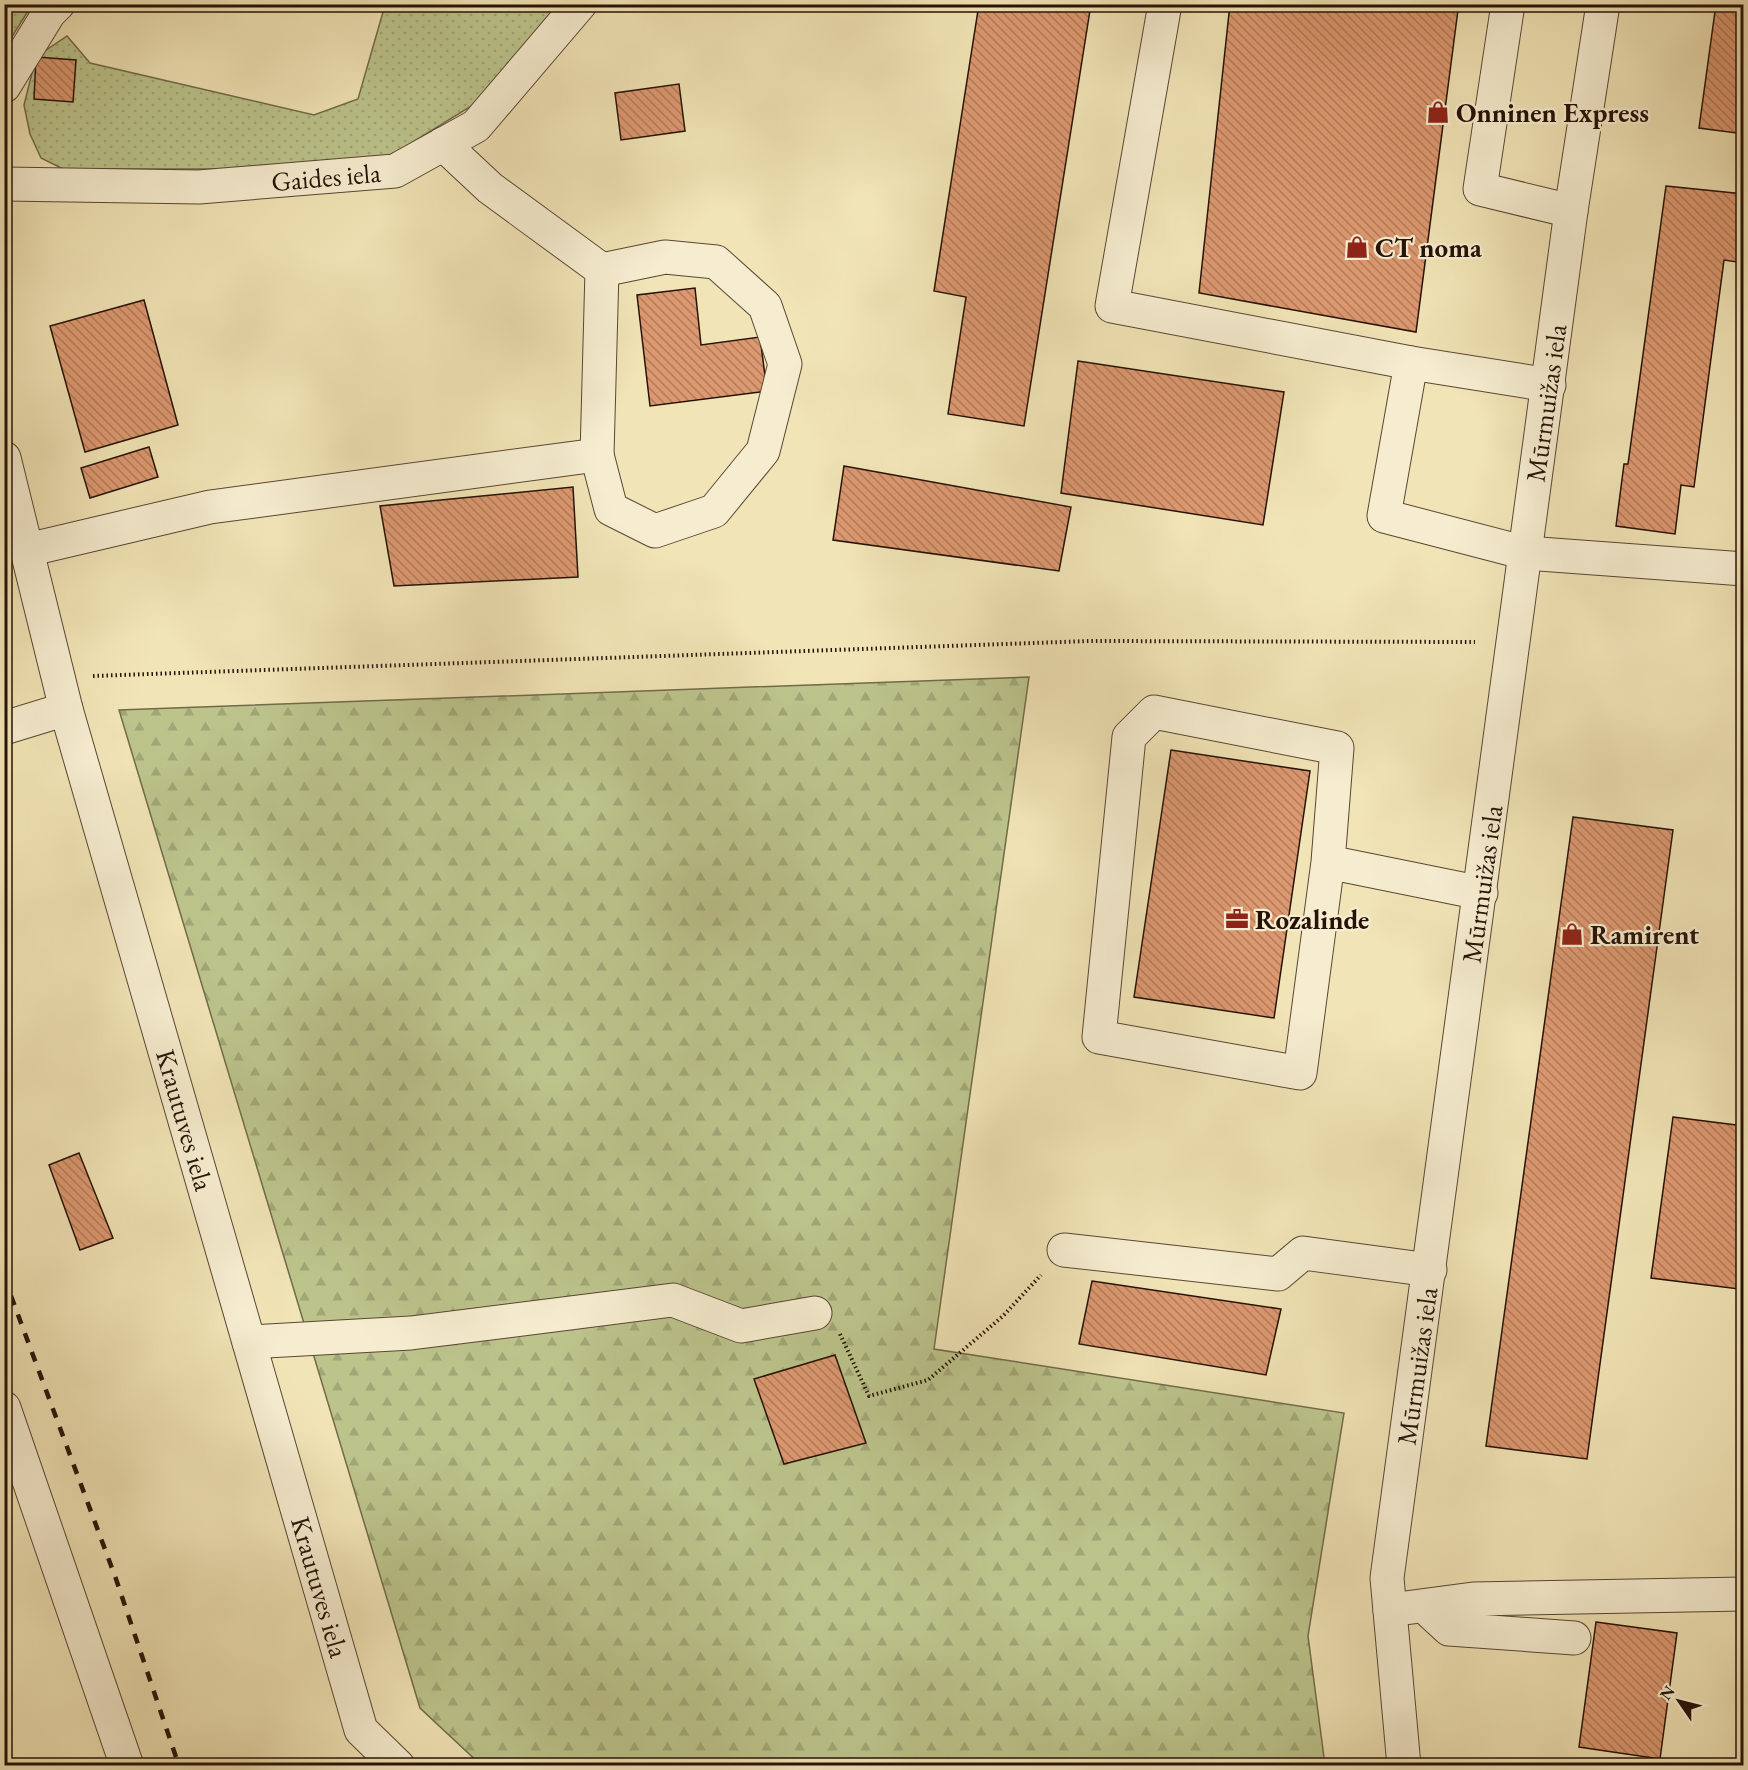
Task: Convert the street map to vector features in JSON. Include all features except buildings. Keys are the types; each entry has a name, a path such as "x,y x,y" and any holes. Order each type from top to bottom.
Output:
{"street":[{"path":"4,86 49,13 58,4"},
{"name":"Gaides iela","path":"4,184 199,187 395,171 476,126 580,4"},
{"path":"1165,4 1112,306 1411,363 1548,385"},
{"path":"1508,4 1480,189 1571,211"},
{"name":"Mūrmuižas iela","path":"1404,1766 1387,1578 1571,211 1603,4"},
{"path":"443,144 490,188 602,270 665,257 716,262 765,306 785,364 763,451 714,512 655,531 611,509 597,455 602,270"},
{"path":"1411,363 1383,516 1526,553 1743,569"},
{"path":"27,550 210,507 597,455"},
{"name":"Krautuves iela","path":"4,458 66,709 361,1730 398,1766"},
{"path":"4,728 66,709"},
{"path":"1154,712 1337,748 1328,862 1300,1073 1100,1037 1129,737 1154,712"},
{"path":"1328,862 1481,893"},
{"path":"1064,1250 1278,1274 1303,1253 1430,1270"},
{"path":"249,1342 411,1333 673,1300 741,1326 815,1313"},
{"path":"4,1408 127,1766"},
{"path":"1390,1610 1473,1599 1743,1594"},
{"path":"1424,1606 1449,1629 1574,1638"}],"path":[{"path":"58,677 1090,641 1475,642"},
{"path":"815,1313 838,1329 869,1395 928,1380 1003,1316 1064,1250"}],"green space":[{"path":"5,5 32,5 11,38 5,57"},
{"path":"385,5 561,5 473,105 392,155 299,169 63,169 41,158 30,134 24,105 36,57 67,36 90,63 314,115 358,99"},
{"path":"1029,677 934,1349 1344,1413 1308,1636 1325,1765 481,1765 420,1708 119,710"}],"railway":[{"path":"4,1277 116,1579 179,1766"}],"place":[{"name":"Onninen Express","path":"1438,112"},
{"name":"CT noma","path":"1357,247"},
{"name":"Rozalinde","path":"1237,919"},
{"name":"Ramirent","path":"1572,934"}]}
